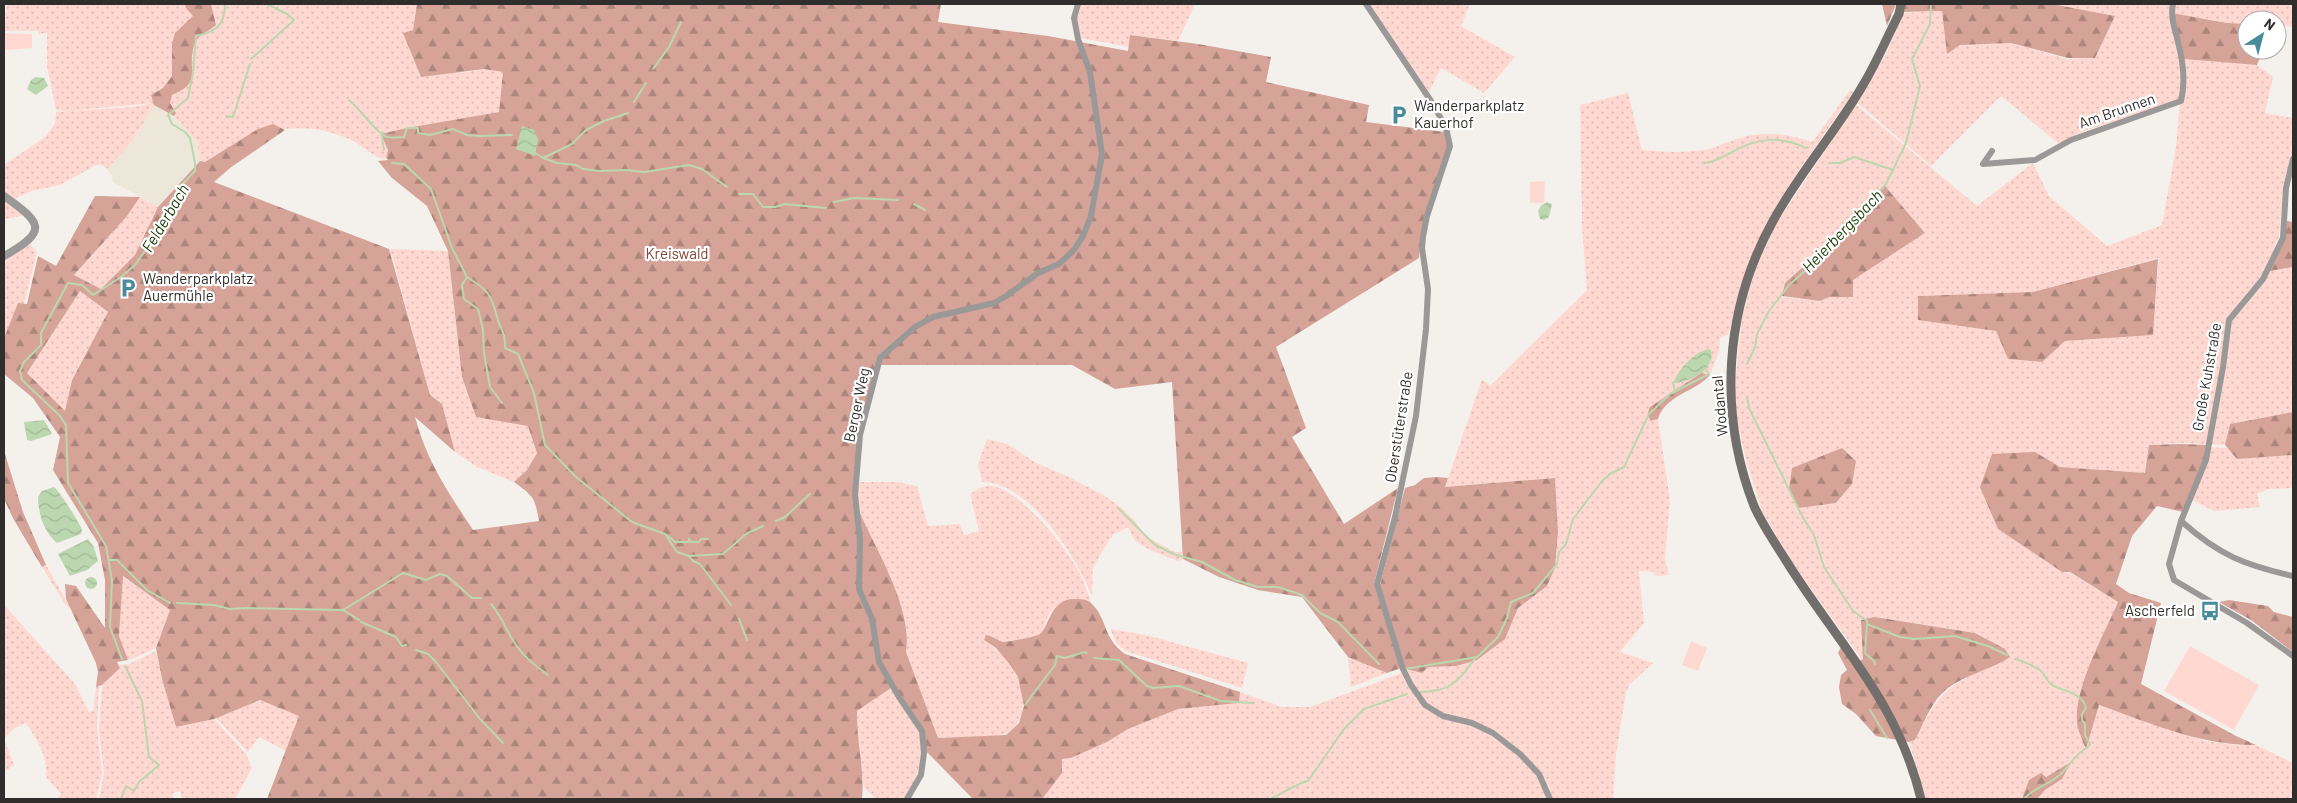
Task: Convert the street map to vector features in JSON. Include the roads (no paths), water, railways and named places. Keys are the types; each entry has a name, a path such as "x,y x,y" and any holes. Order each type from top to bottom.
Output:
{"main road":[{"name":"Wodantal","path":"1901,4 1899,14 1863,85 1773,220 1752,265 1738,315 1730,379 1732,416 1740,461 1755,508 1786,560 1871,681 1886,707 1908,752 1921,799"}],"street":[{"name":"Berger Weg","path":"907,799 921,775 924,752 922,731 879,662 872,619 859,589 860,540 855,495 860,435 880,358 915,327 933,317 994,303 1038,273 1059,264 1074,250 1083,236 1091,216 1102,154 1090,72 1078,39 1074,18 1078,4"},
{"name":"Oberstüterstraße","path":"1366,4 1434,104 1446,128 1450,146 1427,216 1423,237 1422,248 1428,289 1426,329 1416,416 1395,517 1377,584 1404,670 1411,685 1425,705 1443,716 1472,723 1494,733 1520,754 1539,774 1550,799"},
{"name":"Am Brunnen","path":"1992,151 1983,164 2035,160 2071,140 2181,101 2184,91 2183,67 2171,14 2173,4"},
{"name":"Große Kuhstraße","path":"2293,158 2286,188 2283,238 2263,279 2229,320 2206,460 2181,521 2168,564 2174,580 2247,623 2293,656"},
{"path":"4,196 29,215 36,229 30,240 4,256"},
{"path":"2181,521 2208,543 2228,556 2254,567 2293,576"}],"water":[{"path":"36,77 44,78 48,86 36,95 27,89 31,80"},
{"path":"522,126 534,130 538,139 535,156 516,149"},
{"path":"1547,202 1552,204 1549,217 1544,220 1540,219 1538,211"},
{"path":"1710,349 1712,356 1706,368 1694,377 1673,383 1679,372 1693,357 1704,350"},
{"path":"44,420 52,434 31,441 27,440 24,422"},
{"path":"54,487 69,507 82,530 81,534 57,543 45,528 38,503 38,497 42,491"},
{"path":"88,539 94,547 98,561 87,570 70,576 58,554"},
{"path":"89,577 93,577 97,583 93,589 89,589 85,585 85,581"}],"waterway":[{"name":"Felderbach","path":"122,659 110,627 112,580 106,546 68,483 66,425 60,416 22,380 20,371 24,362 41,345 41,333 68,283 82,285 93,295 121,277 135,265 165,223 178,189 195,171 190,138 185,132 172,124 168,115 188,98 193,73 196,36 214,30 218,26 225,11 225,4"},
{"path":"251,59 294,20 287,14 267,4"},
{"name":"Heierbergsbach","path":"1747,364 1755,347 1757,334 1769,311 1790,284 1815,262 1886,184 1906,143 1920,86 1912,59 1930,24 1931,4"},
{"path":"653,69 669,47 681,22"},
{"path":"226,116 233,117 250,64"},
{"path":"634,102 646,83"},
{"path":"349,100 379,132 387,137 404,137 407,128 418,128 418,133 430,135 453,129 467,135 512,135"},
{"path":"534,152 543,158 572,144 586,130 604,121 628,113"},
{"path":"382,136 384,150"},
{"path":"1704,163 1760,141 1787,141 1806,148"},
{"path":"1829,163 1840,163 1854,157 1893,170"},
{"path":"543,158 557,163 576,165 583,169 600,171 626,170 644,172 689,165 702,169 727,187"},
{"path":"392,163 404,164 431,189 452,248 467,277 462,285 464,299 478,309 483,329 484,353 490,387 502,403"},
{"path":"739,194 753,194 763,207 775,207 785,204 826,208"},
{"path":"834,202 854,198 898,200"},
{"path":"914,204 925,210"},
{"path":"467,277 488,293 504,334 505,348 518,354 534,393 545,445 576,477 632,522 665,534 677,552 689,556 723,554 746,534 763,526"},
{"path":"1405,669 1477,657 1498,637 1507,618 1511,602 1533,593 1557,564 1559,552 1566,544 1573,519 1602,481 1610,474 1624,467 1649,414 1670,394 1709,374 1706,370"},
{"path":"1673,383 1675,391"},
{"name":"Heierbergsbach","path":"1747,397 1749,408 1802,516 1814,535 1824,567 1853,611 1867,621 1867,624 1900,637 1914,639 1955,636 1988,646 2007,655"},
{"path":"776,521 785,517 810,494"},
{"path":"1118,508 1154,544 1173,554 1202,562 1235,580 1258,587 1278,587 1302,595 1320,613 1338,622 1379,664"},
{"path":"668,536 675,542 689,542 689,539 691,542 699,542 701,539 708,539"},
{"path":"689,556 693,561 700,564 731,605"},
{"path":"109,560 117,560 147,590 170,603"},
{"path":"177,603 214,605 230,609 343,610 403,573 426,580 440,574 447,576 472,598 481,598"},
{"path":"491,604 519,649 530,661 548,675"},
{"path":"343,610 359,620"},
{"path":"739,619 747,640"},
{"path":"361,622 396,637 402,646 406,645"},
{"path":"1867,624 1865,653 1875,664"},
{"path":"416,650 428,654 436,662 480,719"},
{"path":"1025,705 1055,665 1057,656 1065,658 1084,652 1087,653"},
{"path":"1418,692 1438,690 1453,684 1476,657"},
{"path":"1094,658 1119,660 1147,686 1153,688 1179,686 1221,701 1254,703"},
{"name":"Heierbergsbach","path":"2015,659 2038,669 2052,685 2081,699 2086,708 2082,714 2082,720 2085,724 2085,735 2090,744 2057,777 2031,792 2024,799"},
{"name":"Felderbach","path":"121,799 126,786 134,791 139,782 159,765 149,757 142,701 125,666"},
{"path":"1270,799 1298,784 1308,781 1344,729 1364,709 1407,694"},
{"path":"1870,710 1887,738"},
{"path":"481,720 503,743"}],"place":[{"name":"Wanderparkplatz Kauerhof","path":"1399,115"},
{"name":"Wanderparkplatz Auermühle","path":"128,288"},
{"name":"Ascherfeld","path":"2210,611"}],"park label":[{"name":"Kreiswald","path":"677,254"}]}
